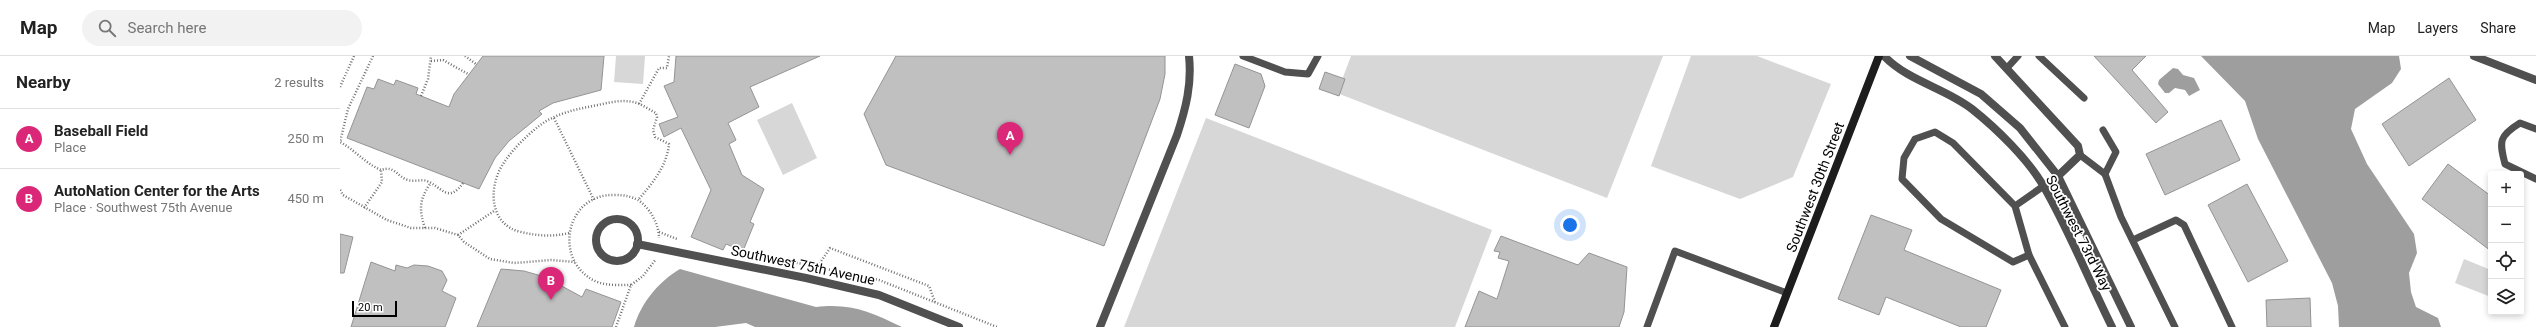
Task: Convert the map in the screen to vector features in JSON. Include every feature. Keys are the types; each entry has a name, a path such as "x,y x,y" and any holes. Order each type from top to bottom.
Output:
{"street":[{"path":"1100,327 1177,136 1187,105 1190,84 1189,56"},
{"name":"Southwest 30th Street","path":"1774,327 1879,56"},
{"name":"Southwest 73rd Way","path":"1884,56 1896,68 1925,81 1971,108 2007,140 2044,186 2112,327"},
{"name":"Southwest 73rd Way","path":"1910,56 1981,94 2020,128 2058,176 2131,327"},
{"path":"1995,56 2078,146 2080,155 2058,176"},
{"path":"2474,56 2536,80"},
{"path":"616,219 623,220 634,228 637,244 633,254 628,258 615,261 602,255 596,244 596,237 603,224 616,219"},
{"name":"Southwest 75th Avenue","path":"637,244 879,295 959,327"}],"lane":[{"path":"1243,56 1285,72 1308,74 1318,56"},
{"path":"2007,68 2018,56"},
{"path":"2039,56 2084,98"},
{"path":"2536,129 2520,123 2506,132 2500,144 2505,164 2536,179"},
{"path":"2103,130 2116,152 2105,174"},
{"path":"2029,254 2013,262 1941,218 1902,179 1904,158 1915,139 1935,132 1953,143 2016,206 2029,254 2065,327"},
{"path":"2080,155 2105,174 2121,217 2175,327"},
{"path":"2016,206 2058,176"},
{"path":"2133,240 2176,220 2184,225 2232,327"},
{"path":"1647,327 1675,251 1788,293"}],"path":[{"path":"340,87 354,56"},
{"path":"373,56 348,109 340,142 356,150 371,166 381,170 387,168 395,170 408,180 426,181 438,190 447,193 458,190 462,183"},
{"path":"421,96 428,79 431,56"},
{"path":"464,56 476,64"},
{"path":"639,104 659,68 667,68 669,56"},
{"path":"431,61 443,60 468,74"},
{"path":"569,233 557,236 537,236 516,231 504,223 494,211 493,187 503,164 540,126 568,110 617,101 639,104 656,113 657,117 653,130 656,137 669,144 668,154 655,179 638,200"},
{"path":"554,118 594,200"},
{"path":"364,208 382,182 381,170"},
{"path":"425,228 420,213 420,204 423,194 430,184"},
{"path":"340,190 343,195 387,220 412,228 435,228 458,235 464,242 490,260 514,263 551,260 575,262"},
{"path":"616,327 631,285 655,262 660,248 659,228 646,205 638,200 630,196 603,194 583,205 573,219 569,233 570,251 579,268 595,281 614,286 631,285"},
{"path":"458,235 494,211"},
{"path":"818,266 830,248 929,286 935,302"}],"shaded area":[{"path":"616,56 645,56 643,84 614,82"},
{"path":"1351,56 1663,56 1607,198 1337,93"},
{"path":"1691,56 1757,56 1831,84 1793,177 1740,199 1651,166"},
{"path":"2201,56 2399,56 2401,69 2392,83 2355,109 2351,129 2367,164 2414,234 2417,253 2409,273 2411,292 2416,307 2438,318 2441,327 2339,327 2338,306 2332,283 2258,139 2245,101"},
{"path":"2173,68 2178,69 2183,75 2194,78 2200,90 2189,96 2185,90 2175,88 2169,93 2165,93 2158,84 2159,80"},
{"path":"792,103 817,158 783,175 757,120"},
{"path":"1206,118 1492,230 1455,327 1124,327"},
{"path":"2464,259 2488,269 2488,296 2455,283"},
{"path":"680,269 816,307 840,306 860,310 902,327 755,327 746,323 715,327 634,327 641,310 651,294 665,280"}],"building":[{"path":"483,56 604,56 601,90 553,103 539,111 542,114 509,141 495,158 479,189 347,138 367,87 374,89 378,79 394,85 396,80 418,88 416,94 449,107 454,94"},
{"path":"676,56 820,56 750,87 759,107 728,123 736,140 729,144 742,175 764,189 750,222 754,224 743,251 726,244 723,250 691,237 711,190 681,128 664,137 659,124 678,117 664,86 674,82"},
{"path":"896,56 1165,56 1165,74 1160,99 1104,246 886,165 864,114"},
{"path":"2094,56 2146,56 2132,70 2168,112 2156,123"},
{"path":"1235,64 1261,74 1265,86 1249,128 1215,115"},
{"path":"1325,72 1345,79 1339,96 1319,89"},
{"path":"2449,78 2476,120 2409,166 2382,124"},
{"path":"2221,120 2240,160 2165,195 2146,154"},
{"path":"2448,164 2488,194 2488,249 2422,199"},
{"path":"2247,184 2288,261 2248,282 2208,205"},
{"path":"1871,215 1912,230 1904,250 2001,290 1986,327 1961,327 1886,297 1879,315 1838,299"},
{"path":"340,234 353,237 344,273 340,273"},
{"path":"1501,236 1578,265 1589,253 1627,267 1624,312 1619,327 1465,327 1479,291 1497,299 1509,261 1498,258 1500,252 1494,251"},
{"path":"371,262 395,271 396,265 407,268 414,265 428,266 442,271 447,280 442,291 456,298 445,327 351,327"},
{"path":"501,269 524,271 545,277 582,297 586,289 621,302 612,327 477,327"},
{"path":"2310,298 2311,327 2267,327 2266,300"}],"place":[{"name":"Baseball Field","path":"1010,155"},
{"name":"AutoNation Center for the Arts","path":"551,300"}]}
